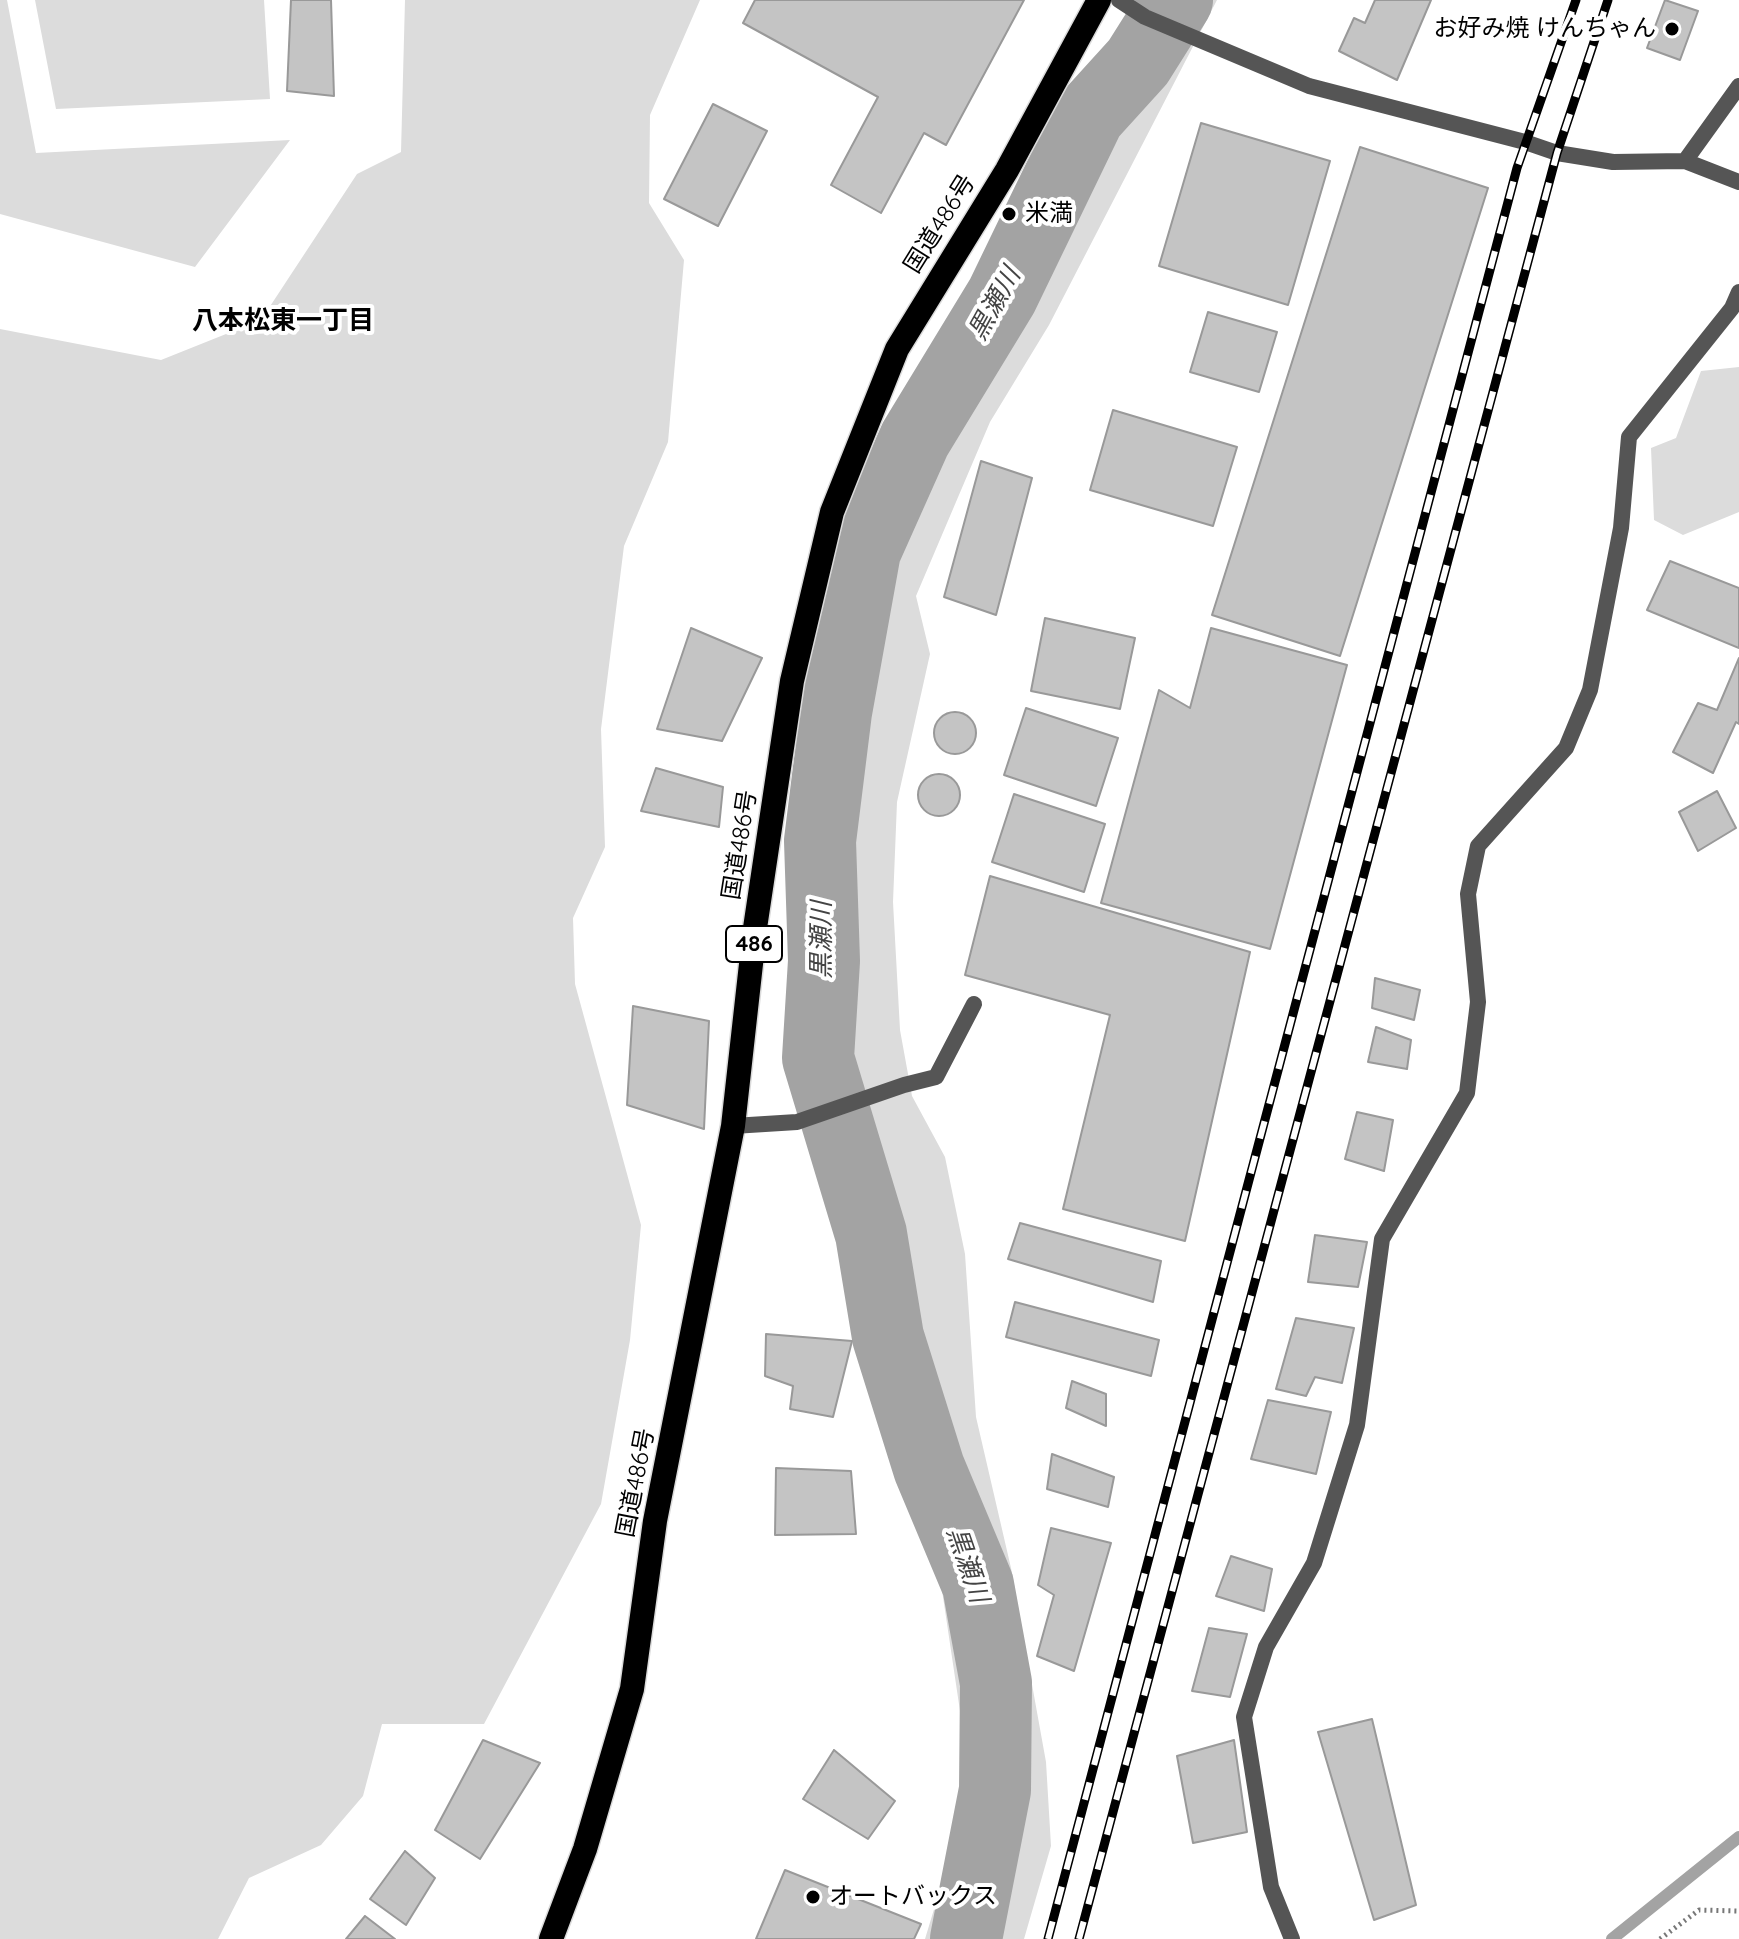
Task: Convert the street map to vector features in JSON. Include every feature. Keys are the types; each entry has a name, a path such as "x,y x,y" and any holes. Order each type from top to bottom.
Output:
{"highway":[{"name":"国道486号","path":"551,1939 585,1849 632,1689 655,1521 733,1126 755,928 792,681 832,512 897,349 1007,170 1099,0"}],"street":[{"path":"1119,0 1145,17 1309,86 1557,153 1613,162 1685,161 1739,182"},
{"path":"1685,161 1739,86"},
{"path":"1292,1939 1271,1887 1244,1717 1266,1647 1314,1563 1357,1425 1382,1239 1467,1093 1478,1002 1468,894 1478,846 1566,748 1590,690 1621,528 1629,437 1732,308 1739,292"},
{"path":"733,1126 797,1122 936,1077 974,1004"}],"path":[{"path":"1660,1939 1699,1910 1739,1911"}],"shaded area":[{"path":"0,0 7,0 36,153 290,140 195,267 0,214"},
{"path":"35,0 264,0 270,99 56,109"},
{"path":"405,0 700,0 650,115 649,203 684,260 668,442 624,546 601,729 605,847 573,918 575,984 641,1225 630,1340 601,1504 484,1724 382,1724 363,1796 321,1845 249,1878 218,1939 0,1939 0,329 161,360 261,320 357,174 401,152"},
{"path":"1143,0 1217,0 1049,325 990,422 916,596 930,654 897,802 893,902 900,1030 912,1096 945,1157 965,1254 976,1417 1011,1568 1046,1762 1051,1846 1024,1939 925,1939 948,1863 974,1805 939,1570 891,1382 829,1172 792,1077 823,722 860,538 955,322 1124,43"},
{"path":"1739,367 1739,512 1683,535 1654,520 1651,448 1676,438 1701,371"}],"building":[{"path":"291,0 331,0 334,96 287,91"},
{"path":"755,0 1024,0 946,145 924,133 881,213 831,185 878,97 743,23"},
{"path":"1375,0 1431,0 1397,80 1339,51 1354,18 1365,23"},
{"name":"お好み焼 けんちゃん","path":"1665,0 1698,11 1680,60 1647,48"},
{"path":"713,104 767,131 718,226 664,199"},
{"path":"1201,123 1330,161 1288,305 1159,266"},
{"path":"1360,147 1488,188 1340,656 1212,615"},
{"path":"1208,312 1277,332 1259,392 1190,372"},
{"path":"1113,410 1237,447 1213,526 1090,490"},
{"path":"981,461 1032,478 996,615 944,597"},
{"path":"1670,561 1739,588 1739,648 1647,610"},
{"path":"1045,618 1135,638 1120,709 1031,691"},
{"path":"691,628 762,658 722,741 657,729"},
{"path":"1211,628 1347,665 1270,949 1101,903 1159,690 1190,708"},
{"path":"1739,658 1739,724 1736,722 1713,773 1673,752 1698,703 1717,710"},
{"path":"1026,708 1118,738 1096,806 1004,775"},
{"path":"955,712 970,718 976,733 970,748 955,754 940,748 934,733 940,718"},
{"path":"656,768 723,787 719,827 641,811"},
{"path":"939,774 954,780 960,795 954,810 939,816 924,810 918,795 924,780"},
{"path":"1717,791 1736,828 1698,851 1679,812"},
{"path":"1014,794 1105,824 1084,892 992,862"},
{"path":"990,876 1250,952 1185,1241 1063,1209 1110,1015 965,975"},
{"path":"1375,978 1420,990 1414,1020 1372,1008"},
{"path":"633,1006 709,1021 704,1129 627,1105"},
{"path":"1376,1027 1411,1040 1407,1069 1368,1062"},
{"path":"1357,1112 1393,1120 1384,1171 1345,1159"},
{"path":"1020,1223 1161,1261 1153,1302 1008,1259"},
{"path":"1315,1235 1367,1242 1358,1287 1308,1282"},
{"path":"1015,1302 1159,1340 1151,1376 1006,1337"},
{"path":"1296,1318 1354,1328 1342,1383 1315,1377 1306,1396 1276,1389"},
{"path":"766,1334 852,1341 833,1417 790,1409 793,1386 765,1376"},
{"path":"1072,1381 1106,1394 1106,1426 1066,1408"},
{"path":"1268,1400 1331,1412 1316,1474 1251,1459"},
{"path":"1052,1454 1114,1477 1108,1507 1047,1489"},
{"path":"776,1468 851,1471 856,1534 775,1535"},
{"path":"1051,1528 1111,1543 1074,1671 1037,1656 1054,1595 1038,1585"},
{"path":"1231,1556 1272,1569 1264,1611 1216,1596"},
{"path":"1209,1628 1247,1634 1230,1697 1192,1691"},
{"path":"1372,1719 1416,1905 1374,1920 1318,1732"},
{"path":"483,1740 540,1763 480,1859 435,1830"},
{"path":"1234,1740 1247,1832 1193,1843 1177,1756"},
{"path":"834,1750 895,1801 868,1839 803,1799"},
{"path":"405,1851 435,1878 406,1925 370,1899"},
{"name":"オートバックス","path":"785,1870 921,1924 914,1939 756,1939"},
{"path":"365,1916 395,1939 346,1939"}],"waterway":[{"name":"黒瀬川","path":"966,1939 995,1790 996,1683 978,1585 929,1468 888,1337 871,1234 818,1058 824,961 820,841 836,712 865,551 915,439 1002,296 1089,116 1138,62 1177,0"},
{"path":"1612,1939 1739,1837"}],"railway":[{"path":"1048,1939 1517,168 1576,0"},
{"path":"1079,1939 1557,153 1608,0"}],"place":[{"name":"お好み焼 けんちゃん","path":"1672,29"},
{"name":"米満","path":"1009,214"},
{"name":"オートバックス","path":"813,1897"}],"district":[{"name":"八本松東一丁目","path":"283,321"}]}
